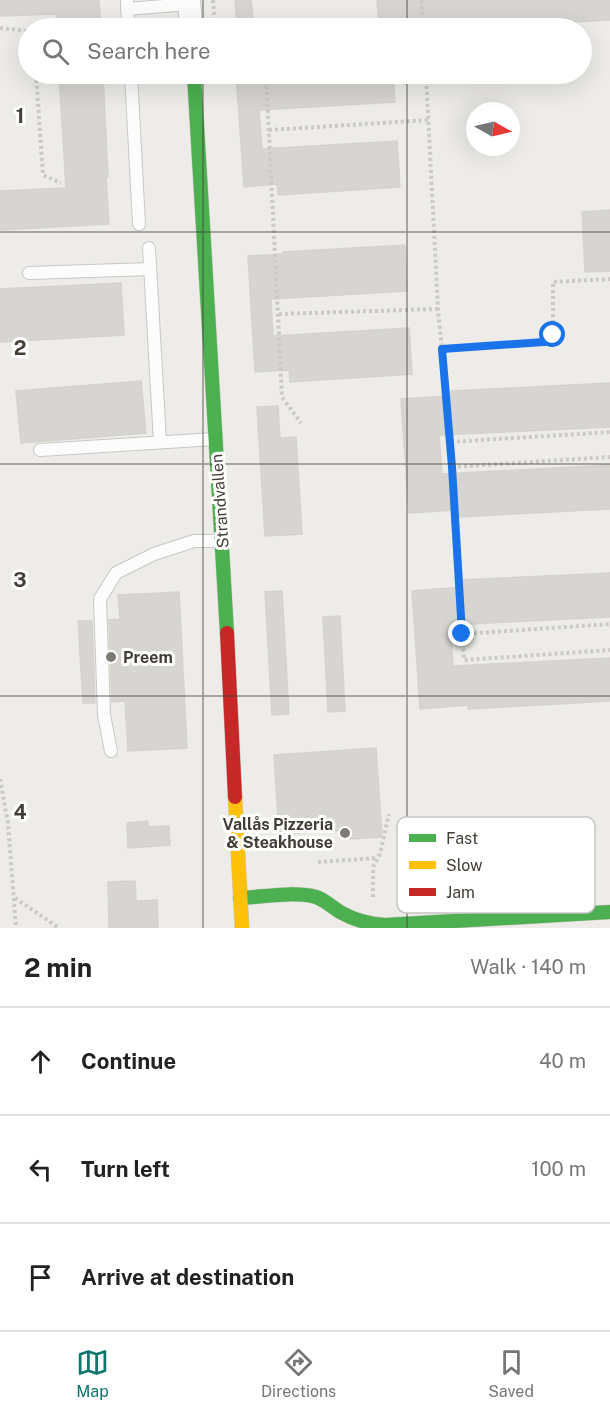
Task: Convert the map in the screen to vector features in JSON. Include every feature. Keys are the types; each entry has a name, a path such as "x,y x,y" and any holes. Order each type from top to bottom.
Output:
{"street":[{"path":"189,2 190,18"},
{"name":"Strandvallen","path":"195,84 242,928"},
{"path":"240,898 315,897 355,920 370,925 593,913"},
{"path":"595,913 610,912"}],"lane":[{"path":"127,5 189,2"},
{"path":"132,84 139,224"},
{"path":"149,248 160,442"},
{"path":"29,273 150,268"},
{"path":"40,450 216,439"},
{"path":"111,751 104,715 100,599 116,573 154,554 194,541 222,541"}],"path":[{"path":"213,0 214,18"},
{"path":"421,0 422,18"},
{"path":"0,28 18,30"},
{"path":"37,84 43,175 61,183"},
{"path":"267,84 282,397 301,423"},
{"path":"427,84 438,309 451,442 464,660 610,650"},
{"path":"269,130 429,120"},
{"path":"442,349 544,342 553,335 553,282 610,279"},
{"path":"279,314 438,309"},
{"path":"451,442 610,432"},
{"path":"452,467 610,457"},
{"path":"462,634 610,624"},
{"path":"0,779 8,823 16,928"},
{"path":"375,925 373,867 380,854 390,814"},
{"path":"318,862 376,858"},
{"path":"14,898 59,928"}],"building":[{"path":"0,0 99,0 100,18 56,18 56,14 0,16"},
{"path":"235,0 251,0 253,18 236,18"},
{"path":"377,0 610,0 610,20 592,21 592,18 378,18"},
{"path":"60,84 103,84 109,224 0,230 0,191 66,188"},
{"path":"237,84 394,84 395,102 259,110 262,149 397,141 400,187 278,195 277,184 244,187"},
{"path":"610,210 610,271 585,272 582,212"},
{"path":"405,245 407,291 271,299 273,336 409,328 412,374 290,382 289,370 255,372 248,256"},
{"path":"121,283 124,335 0,342 0,289"},
{"path":"141,381 146,433 21,443 16,391"},
{"path":"610,383 610,427 439,435 442,474 610,465 610,509 458,517 458,510 409,513 401,399 451,396 451,391"},
{"path":"278,406 280,438 296,437 302,534 265,536 257,407"},
{"path":"610,573 610,617 450,625 453,666 610,658 610,701 468,709 468,705 420,709 412,591 462,587 461,580"},
{"path":"282,591 289,714 272,715 265,592"},
{"path":"179,592 187,748 128,751 125,701 112,702 109,620 120,619 118,595"},
{"path":"340,616 345,711 328,712 323,617"},
{"path":"78,621 92,621 95,703 83,703"},
{"path":"376,748 382,837 351,839 351,830 279,834 274,755"},
{"path":"148,821 148,827 169,826 170,845 128,848 127,823"},
{"path":"135,881 136,901 157,900 158,928 109,928 108,882"}],"traffic: fast":[{"path":"195,84 227,633"},
{"path":"240,898 288,894 307,895 319,898 340,912 356,919 385,925 593,913"},
{"path":"595,913 610,912"}],"traffic: slow":[{"path":"235,797 242,928"}],"traffic: jam":[{"path":"227,633 235,797"}],"place":[{"name":"Preem","path":"111,657"},
{"name":"Vallås Pizzeria & Steakhouse","path":"345,833"}],"route":[{"path":"462,634 442,349 544,342 553,335"}]}
